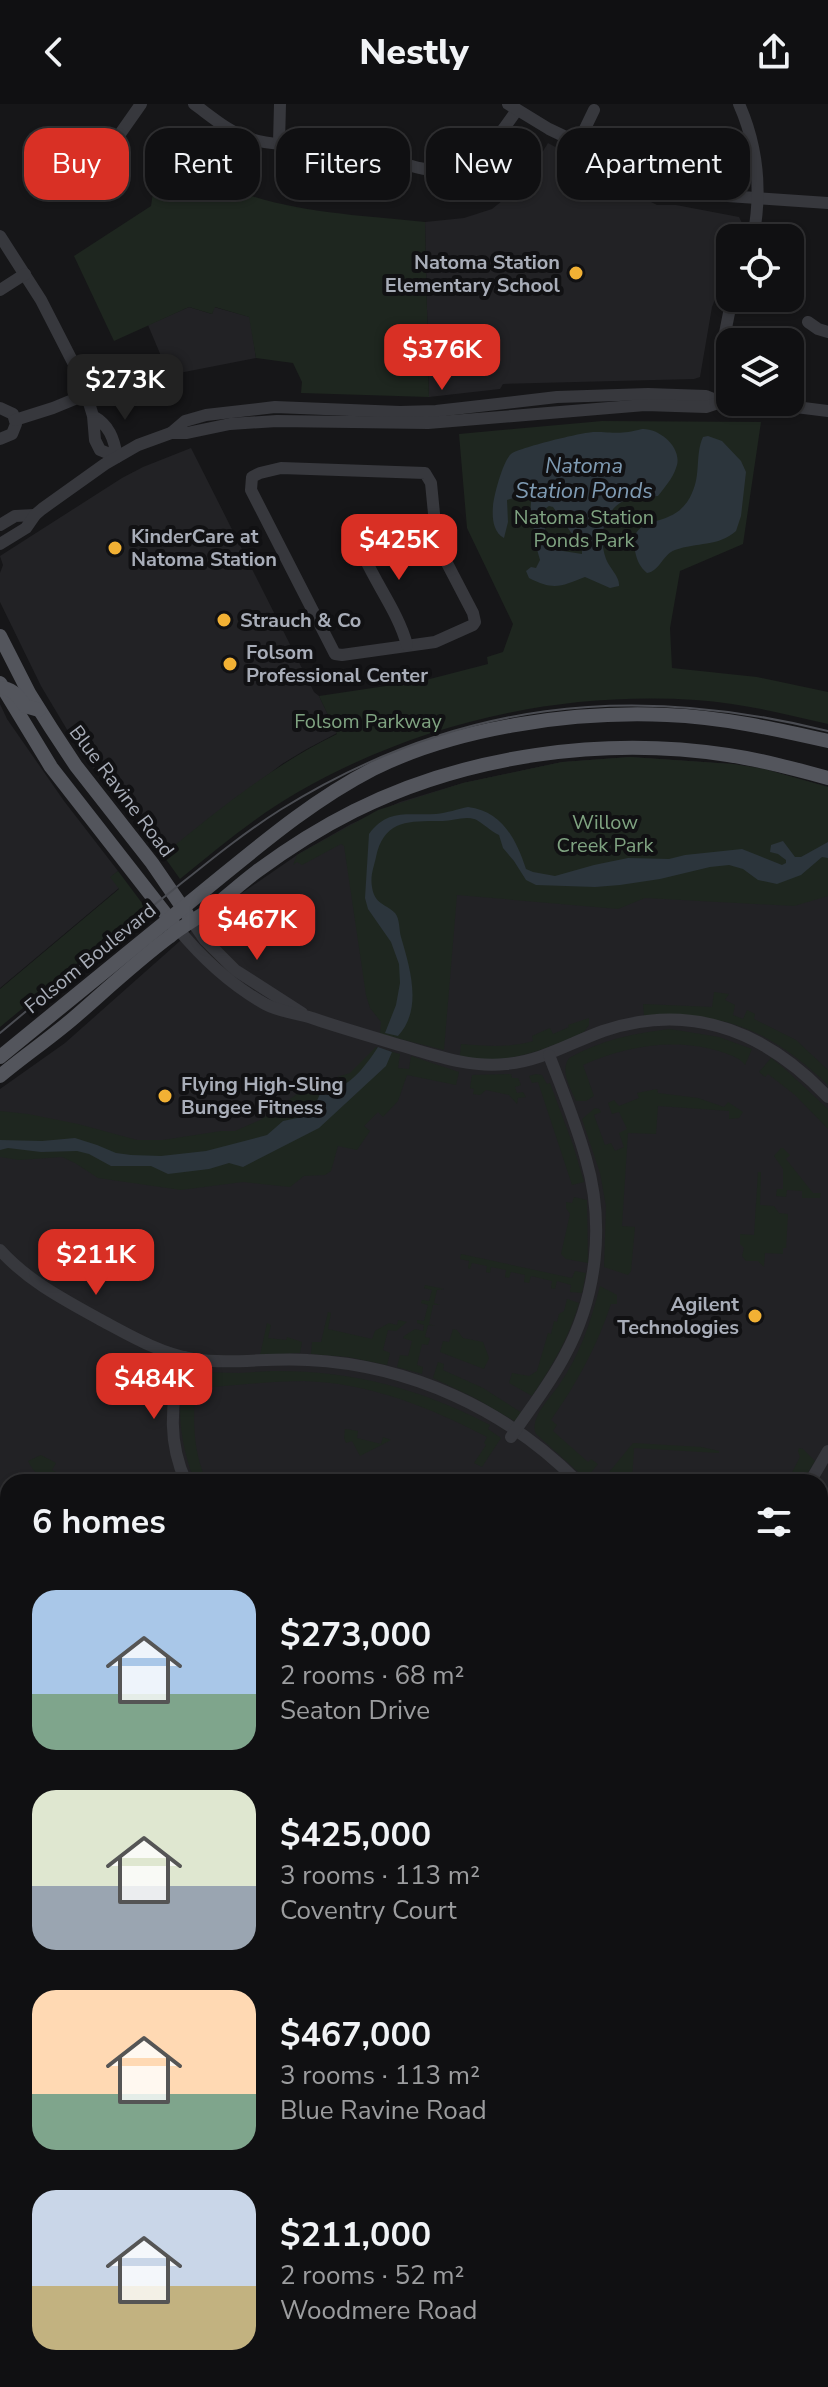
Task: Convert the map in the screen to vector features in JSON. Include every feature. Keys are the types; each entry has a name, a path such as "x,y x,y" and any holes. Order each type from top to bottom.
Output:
{"main road":[{"name":"Blue Ravine Road","path":"0,636 39,710 76,766 152,863 192,921"},
{"name":"Blue Ravine Road","path":"1,686 51,767 174,924"},
{"path":"1,686 19,697 25,706 39,710"},
{"name":"Folsom Boulevard","path":"0,1076 74,1018 174,924 183,908 292,819 373,769 484,731 577,717 669,715 746,724 828,741"},
{"name":"Folsom Boulevard","path":"0,1057 174,924 192,921 303,839 386,796 418,785 544,754 636,748 752,759 828,778"}],"street":[{"path":"124,128 141,104"},
{"path":"194,104 239,135 276,143"},
{"path":"279,128 280,104"},
{"path":"739,104 756,156 758,199 755,224"},
{"path":"410,166 443,169 460,165 483,152 496,140 513,107 557,131"},
{"path":"585,128 594,110"},
{"path":"750,198 828,203"},
{"path":"0,236 65,346 87,394 93,416 92,431 100,450 117,457"},
{"path":"0,290 25,274"},
{"path":"808,322 828,332"},
{"path":"15,420 87,394"},
{"path":"0,544 26,528 35,515 117,457 138,445 171,433 252,422 428,423 645,405 706,407 716,404"},
{"path":"0,408 9,410 15,420 12,434 0,439"},
{"path":"804,408 828,411"},
{"path":"281,468 419,471 427,475 431,483 437,544 475,622 470,628 441,640 407,645 342,655 333,651 251,490 252,477 281,468"},
{"path":"0,525 15,516 35,515"},
{"path":"355,526 360,546 402,628 407,645"},
{"name":"Blue Ravine Road","path":"192,921 205,940 235,970 304,1015"},
{"name":"Blue Ravine Road","path":"174,924 226,979 267,1005 445,1058 480,1064 507,1064 549,1055 604,1031 632,1024 667,1020 698,1022 736,1031 768,1046 794,1063 828,1097"},
{"path":"514,1433 555,1373 573,1340 595,1260 596,1224 591,1178 549,1055"},
{"path":"0,1250 42,1287 134,1338 184,1357 232,1362 305,1359 361,1365 422,1381 482,1409 514,1433 543,1449 570,1474"},
{"path":"183,1474 175,1450 172,1417 174,1392 184,1357"},
{"path":"815,1474 828,1451"}],"shaded area":[{"name":"Natoma Station Elementary School","path":"548,143 557,148 557,200 647,200 657,205 676,205 739,217 742,224 716,224 716,297 700,377 503,384 500,389 429,397 425,222 464,218 492,209 503,200 541,200 541,154"},
{"path":"189,307 212,314 214,307 250,317 256,358 169,375 148,325"},
{"path":"191,448 337,733 282,764 163,855 81,753 41,686 0,602 3,565 0,556 122,478"},
{"path":"0,704 7,719 64,801 118,871 111,877 119,888 0,988"},
{"path":"630,757 733,764 764,769 828,787 828,1474 0,1474 0,1089 65,1043 207,917 300,853 351,824 400,802 463,783 562,762"}],"green space":[{"path":"260,198 314,210 425,222 429,397 301,393 302,382 293,363 256,358 249,317 215,307 212,314 189,307 114,341 74,256 151,206 152,200"},
{"name":"Natoma Station Ponds Park","path":"602,421 761,422 743,544 680,571 670,628 672,668 757,677 828,692 828,724 763,709 696,700 592,701 490,717 391,747 298,792 237,833 180,879 163,855 268,774 337,734 319,696 426,680 488,664 487,657 503,652 513,624 467,528 459,434"},
{"name":"Willow Creek Park","path":"630,757 733,764 764,769 828,787 828,896 794,906 645,898 618,909 457,895 444,1050 380,1034 381,1022 370,1008 366,995 344,846 341,844 302,865 297,862 293,865 297,855 378,810 463,783 562,762"},
{"path":"118,871 145,907 0,1027 0,989 119,889 110,877"},
{"path":"714,992 729,994 725,1000 735,1005 733,1015 743,1019 747,1010 755,1014 754,1019 796,1040 828,1070 828,1085 770,1040 737,1025 701,1018 644,1016 643,1004 712,1007"},
{"path":"589,1018 584,1032 539,1051 494,1059 460,1056 461,1044 497,1046 524,1043 533,1041 532,1036 550,1028 553,1034"},
{"path":"670,1029 719,1037 752,1049 745,1065 725,1053 690,1045 671,1044 617,1052 583,1065 594,1096 586,1101 576,1101 565,1068 569,1058 618,1038"},
{"path":"376,1047 400,1054 398,1068 409,1069 411,1056 459,1072 456,1085 407,1075 398,1101 383,1117 378,1112 364,1126 370,1131 357,1150 338,1146 331,1171 325,1175 304,1176 290,1187 243,1182 181,1190 98,1178 62,1157 19,1160 0,1157 0,1111 78,1124 137,1140 235,1131 260,1120 315,1084 350,1073"},
{"path":"771,1058 828,1109 828,1129 795,1095 768,1074 765,1077 759,1072"},
{"path":"511,1074 512,1078 518,1078 521,1085 515,1087 517,1093 523,1092 526,1097 518,1098 517,1104 509,1095 486,1090 480,1095 473,1094 474,1089 470,1088 472,1075"},
{"path":"542,1075 547,1084 550,1083 584,1182 572,1185 538,1082 532,1083 529,1076"},
{"path":"657,1089 658,1093 698,1098 724,1107 728,1102 743,1112 739,1118 729,1119 729,1111 658,1106 656,1134 628,1133 622,1226 635,1227 628,1275 604,1267 606,1206 600,1173 582,1119 595,1108 599,1109 601,1112 594,1115 605,1145 611,1143 615,1151 624,1147 619,1133 627,1129 619,1112 612,1114 608,1103 614,1100 619,1106 639,1098 637,1093"},
{"path":"781,1148 790,1155 786,1159 813,1193 821,1193 820,1198 802,1198 802,1191 787,1190 786,1197 776,1196 777,1189 783,1189 783,1169 774,1156"},
{"path":"758,1172 761,1172 760,1205 774,1206 779,1213 788,1214 786,1248 783,1248 783,1254 765,1253 764,1267 758,1261 746,1261 742,1256 744,1248 740,1244 740,1234 754,1235"},
{"path":"574,1197 587,1200 588,1263 566,1259 561,1254 570,1214 566,1202 572,1203"},
{"path":"461,1254 572,1278 575,1271 586,1273 582,1293 570,1292 571,1285 557,1281 555,1289 551,1288 552,1281 531,1276 529,1283 524,1282 525,1275 511,1272 509,1278 505,1277 506,1270 491,1267 490,1273 486,1272 487,1266 472,1263 470,1269 469,1261 460,1259"},
{"path":"425,1285 444,1289 437,1290 434,1303 440,1305 433,1305 429,1324 435,1326 428,1325 425,1337 430,1338 428,1345 422,1344 417,1365 423,1367 422,1374 397,1367 400,1355 408,1356 412,1341 404,1336 415,1329 423,1331 424,1325 417,1323 417,1320 424,1321 428,1305 421,1303 422,1300 429,1301 432,1290 424,1288"},
{"path":"600,1286 617,1295 617,1304 611,1304 586,1364 551,1420 557,1425 553,1431 588,1462 591,1459 598,1464 590,1474 580,1474 536,1434 535,1421 566,1374 589,1325"},
{"path":"567,1299 579,1303 575,1316 559,1351 532,1396 509,1383 512,1373 529,1376 537,1371 548,1333 551,1334 554,1321 557,1322 559,1314 564,1311"},
{"path":"328,1312 331,1313 328,1329 372,1339 375,1331 389,1323 397,1325 398,1320 407,1322 396,1331 388,1330 383,1350 390,1353 387,1365 311,1354 312,1342 321,1342"},
{"path":"267,1323 271,1325 268,1338 286,1340 287,1337 302,1342 300,1353 260,1355"},
{"path":"453,1329 463,1338 483,1342 489,1358 484,1369 440,1352 443,1341 449,1342"},
{"path":"438,1362 444,1364 443,1370 483,1388 522,1413 516,1422 433,1378"},
{"path":"299,1371 381,1383 458,1410 490,1425 488,1429 501,1438 482,1467 474,1463 486,1445 487,1437 398,1398 352,1386 304,1381 198,1388 195,1390 195,1437 204,1474 192,1474 183,1440 182,1393 197,1372"},
{"path":"345,1429 358,1431 357,1438 381,1444 383,1437 391,1440 360,1456 352,1441 346,1443"},
{"path":"633,1443 719,1451 634,1448 632,1474 608,1474"},
{"path":"799,1448 803,1449 815,1461 807,1474 791,1474 800,1457"},
{"path":"41,1455 56,1463 52,1470 60,1474 37,1474 28,1461"}],"water":[{"name":"Natoma Station Ponds","path":"649,430 663,436 674,447 678,461 673,475 658,496 623,501 615,507 606,522 603,550 619,586 610,588 585,577 558,586 545,585 529,578 526,571 536,568 540,560 536,546 538,534 530,524 531,501 519,496 507,500 508,522 504,538 495,528 493,520 495,494 508,458 525,448 577,435","holes":["553,507 582,548 582,554 563,551 547,542 543,517 546,508"]},
{"name":"Natoma Station Ponds","path":"703,437 722,441 741,461 746,472 741,516 736,531 715,542 675,550 647,573 637,558 635,535 643,526 674,514 686,504 695,486"},
{"path":"468,807 499,820 518,847 526,869 555,876 628,858 669,859 742,849 782,865 786,860 770,852 771,845 783,841 795,857 801,857 828,842 828,858 822,857 801,875 777,884 758,880 743,869 729,865 620,885 536,885 526,880 503,848 499,835 476,820 420,821 400,825 385,835 380,845 372,871 372,883 375,897 398,918 411,975 412,1001 406,1025 398,1036 385,1033 396,1005 399,964 391,942 368,909 365,898 369,834 391,817"},
{"path":"378,1047 392,1052 386,1066 319,1128 243,1167 229,1163 168,1174 151,1166 111,1166 77,1151 0,1150 0,1140 75,1138 116,1153 161,1156 206,1151 267,1135 283,1121 297,1118 314,1107 320,1094 347,1083"}],"tram line":[{"path":"0,1033 129,925 252,829 346,773 412,745 478,724 545,711 614,706 683,707 755,716 828,731"}],"place":[{"name":"Natoma Station Elementary School","path":"576,273"},
{"name":"KinderCare at Natoma Station","path":"115,548"},
{"name":"Strauch & Co","path":"224,620"},
{"name":"Folsom Professional Center","path":"230,664"},
{"name":"Flying High-Sling Bungee Fitness","path":"165,1096"},
{"name":"Agilent Technologies","path":"755,1316"}],"park label":[{"name":"Folsom Parkway","path":"368,721"}]}
